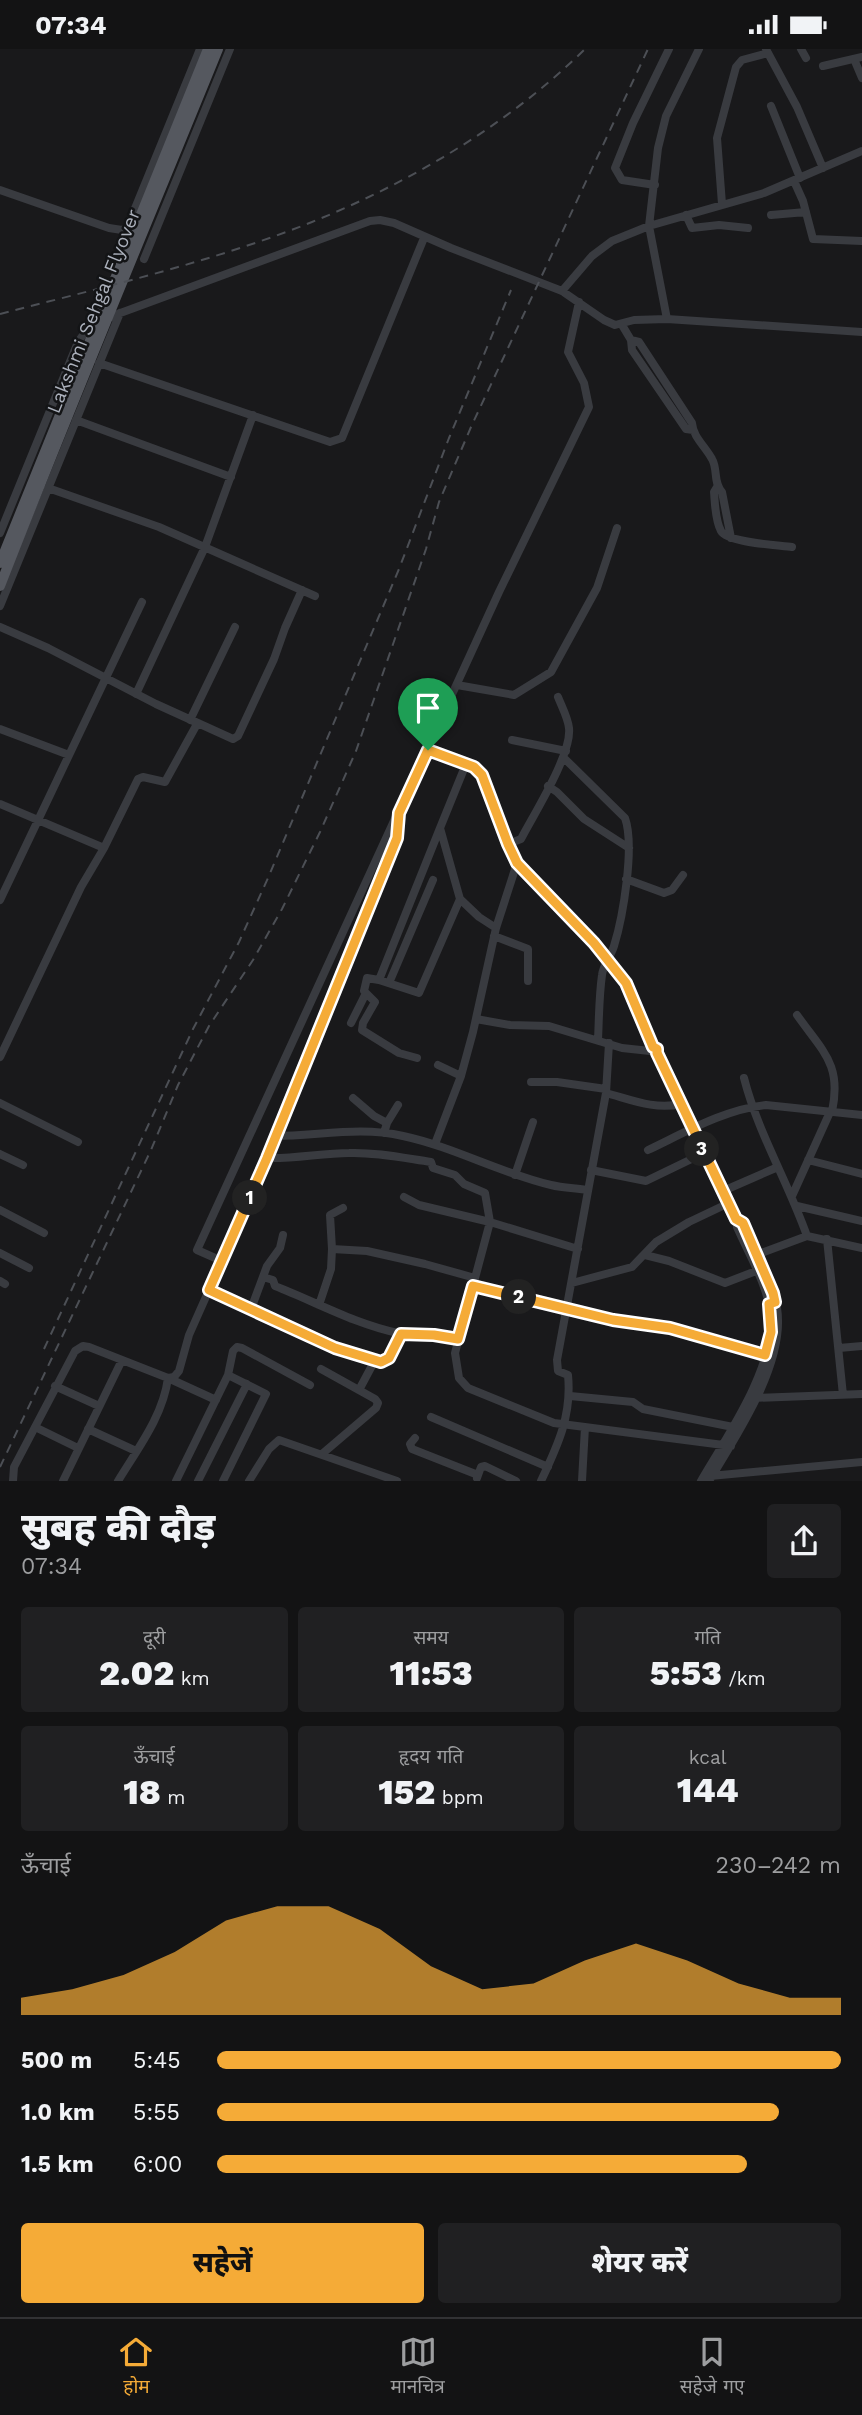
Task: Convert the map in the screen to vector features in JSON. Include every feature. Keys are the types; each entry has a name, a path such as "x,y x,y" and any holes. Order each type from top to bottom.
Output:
{"main road":[{"name":"Lakshmi Sehgal Flyover","path":"0,563 208,49"},
{"name":"Lakshmi Sehgal Flyover","path":"0,586 139,238 218,49"}],"street":[{"path":"0,190 112,228 125,229 130,225 200,49"},
{"path":"144,259 230,49"},
{"path":"655,185 622,180 615,168 642,103 669,49"},
{"path":"667,319 649,226 658,148 666,116 699,49"},
{"path":"801,49 806,58"},
{"path":"722,204 717,138 736,67 748,58 767,51 797,107 823,168"},
{"path":"823,67 858,58 862,78"},
{"path":"771,106 797,180 813,239 862,241"},
{"path":"562,291 592,256 612,241 649,226 764,193 862,151"},
{"path":"771,215 806,212"},
{"path":"686,215 692,228 719,225 748,228"},
{"path":"0,533 78,342 88,328 96,322 370,221 394,223 562,291 615,325 634,320 667,319 862,333"},
{"path":"99,363 330,442 342,438 424,237"},
{"path":"222,1261 197,1250 198,1245 589,407 584,383 568,352 579,302"},
{"path":"0,606 120,313"},
{"path":"622,325 631,340 639,342 692,422 693,431 714,461 717,487 722,492 731,538 792,547"},
{"path":"136,694 205,547 253,415"},
{"path":"76,420 232,477"},
{"path":"48,488 159,527 315,596"},
{"path":"457,685 514,695 548,675 597,587 617,528"},
{"path":"0,627 231,739 237,736 274,659 302,590"},
{"path":"0,899 142,602"},
{"path":"1,1054 81,887 104,848 138,779 143,777 165,782 235,627"},
{"path":"508,844 522,839 565,755 569,726 558,697"},
{"path":"0,729 69,755"},
{"path":"512,740 565,755 625,818 629,848 626,879 620,925 602,973 598,1040"},
{"path":"428,750 474,767 482,775 517,863 594,943 626,983 653,1051 729,1203 737,1227 754,1255 772,1303 769,1356 737,1428 706,1478"},
{"path":"379,980 466,764"},
{"path":"548,786 584,819 629,848"},
{"path":"0,805 104,848"},
{"path":"168,1378 174,1377 179,1371 189,1335 267,1158 397,838 399,813"},
{"path":"440,828 460,899 495,932 528,949 528,981"},
{"path":"435,1145 461,1076 495,932 517,863"},
{"path":"626,879 664,893 672,890 683,875"},
{"path":"389,983 433,880"},
{"path":"351,1023 365,995 368,978 416,994 421,991 460,899"},
{"path":"365,995 375,1002 362,1030 399,1053 417,1058"},
{"path":"792,1196 831,1112 836,1090 835,1073 797,1015"},
{"path":"476,1019 510,1025 549,1025 634,1050 653,1051"},
{"path":"541,1481 564,1425 570,1396 568,1375 559,1372 556,1366 606,1091 609,1043"},
{"path":"438,1065 461,1076"},
{"path":"744,1078 751,1107 797,1206 807,1236"},
{"path":"531,1082 556,1082 606,1091 656,1107 681,1104"},
{"path":"353,1098 387,1123"},
{"path":"0,1103 78,1142"},
{"path":"384,1133 398,1105"},
{"path":"648,1150 751,1107 775,1106 862,1115"},
{"path":"515,1175 533,1122"},
{"path":"275,1136 345,1131 384,1133 435,1145 553,1186 588,1189"},
{"path":"267,1158 349,1153 397,1156 431,1162 433,1168 455,1175 464,1184 485,1193 491,1215 490,1222 455,1353 459,1378 468,1388 564,1425 727,1445"},
{"path":"591,1170 646,1181 704,1153"},
{"path":"0,1154 23,1165"},
{"path":"808,1160 862,1174"},
{"path":"723,1191 778,1167"},
{"path":"404,1197 419,1205 490,1222 578,1248"},
{"path":"572,1283 629,1268 656,1242 689,1221 729,1203"},
{"path":"797,1206 862,1221"},
{"path":"320,1305 331,1269 330,1215 343,1208"},
{"path":"0,1210 44,1233"},
{"path":"251,1309 267,1266 280,1248 283,1235"},
{"path":"754,1255 807,1236 862,1248"},
{"path":"827,1239 843,1395"},
{"path":"332,1249 367,1251 425,1263 474,1282 567,1308 636,1325 670,1328 769,1356"},
{"path":"0,1253 29,1268"},
{"path":"645,1255 669,1261 724,1283 757,1271"},
{"path":"754,1255 757,1271 772,1303"},
{"path":"263,1277 273,1280 275,1286 359,1322 401,1334 458,1339"},
{"path":"209,1290 335,1348 381,1362 389,1358 401,1334"},
{"path":"839,1348 862,1346"},
{"path":"13,1481 14,1467 71,1356 78,1348 89,1347 216,1400"},
{"path":"176,1481 229,1375 233,1351 237,1347 310,1385"},
{"path":"63,1481 122,1360"},
{"path":"359,1390 375,1360"},
{"path":"321,1369 377,1401 378,1406 322,1454"},
{"path":"223,1481 266,1394 229,1375"},
{"path":"118,1481 155,1417 164,1397 168,1378"},
{"path":"198,1481 247,1384"},
{"path":"55,1386 99,1406"},
{"path":"752,1398 862,1394"},
{"path":"570,1396 633,1402 643,1409 737,1428"},
{"path":"432,1417 548,1467"},
{"path":"35,1427 78,1448"},
{"path":"582,1481 585,1427"},
{"path":"88,1429 136,1451"},
{"path":"415,1438 410,1444 412,1449 477,1478 481,1467 485,1466 516,1481"},
{"path":"249,1481 269,1449 279,1440 397,1481"},
{"path":"706,1478 862,1462"}],"railway":[{"path":"0,314 197,262 274,236 349,206 386,189 457,149 524,102 585,49"},
{"path":"0,1467 151,1150 178,1085 209,1026 253,960 282,909 320,832 356,751 426,549 439,502 471,427 648,49"},
{"path":"44,1349 193,1029 239,942 268,878 399,569 449,438 511,290"}],"route":[{"path":"428,750 474,767 482,775 517,863 594,943 626,983 653,1047 657,1049 736,1219 743,1223 773,1293 775,1302 769,1304 771,1332 765,1355 670,1328 636,1325 473,1286 458,1339 401,1334 389,1358 381,1362 335,1348 209,1290 267,1158 397,838 399,813 428,750"}]}
